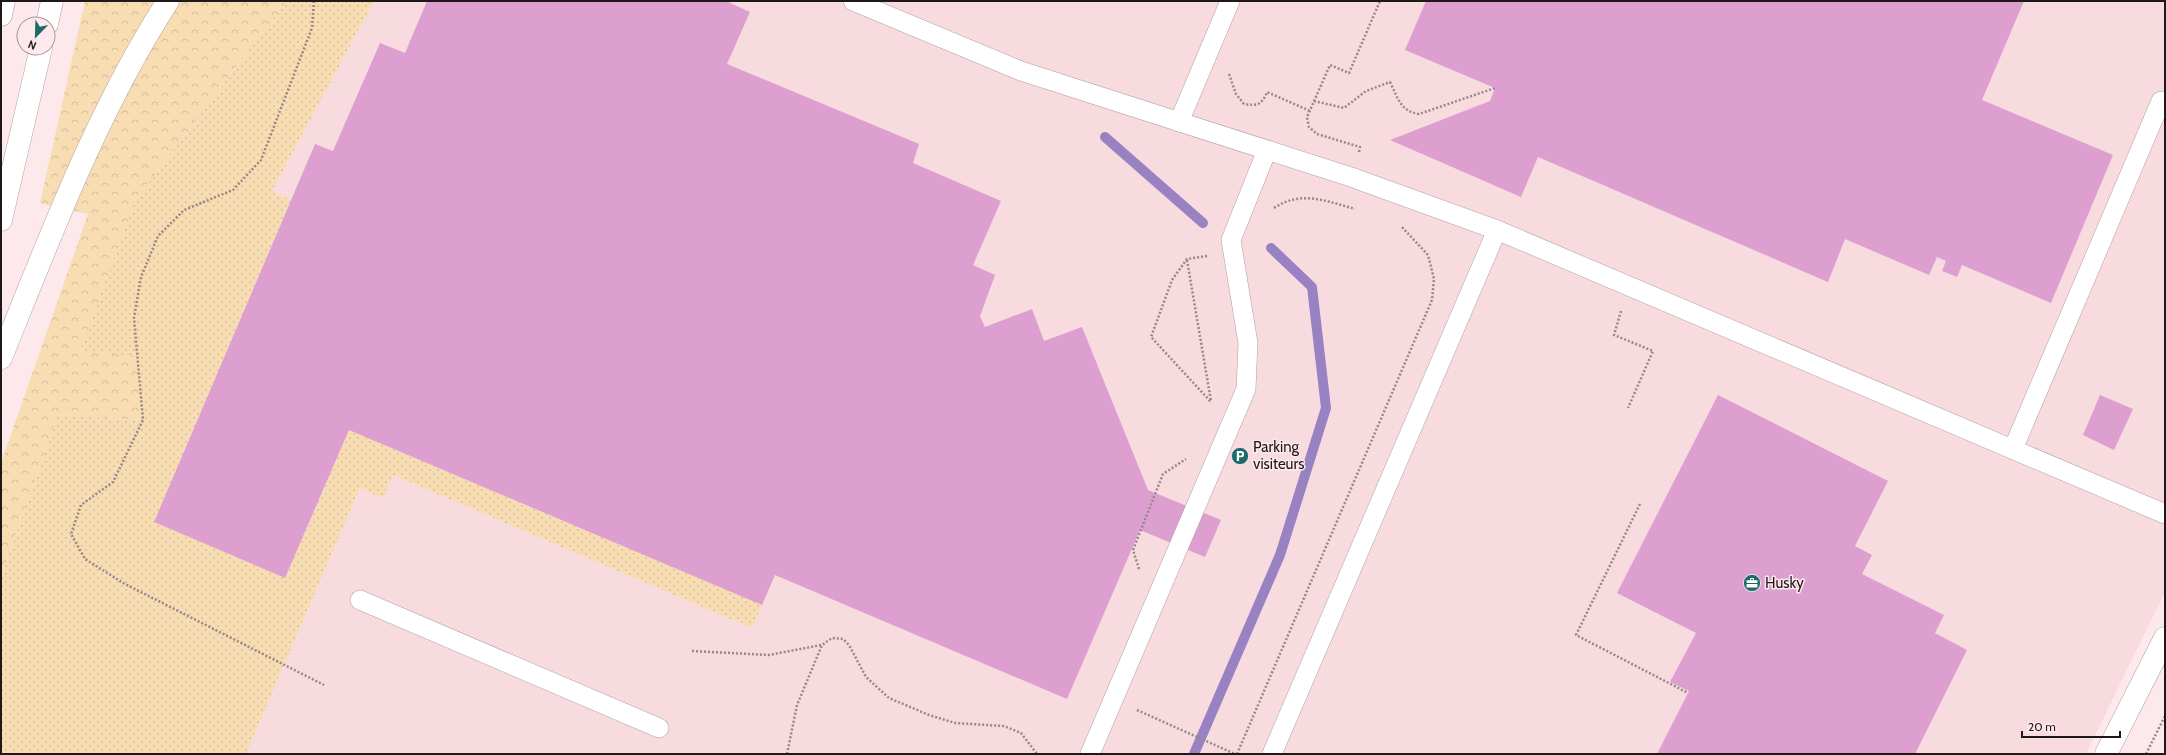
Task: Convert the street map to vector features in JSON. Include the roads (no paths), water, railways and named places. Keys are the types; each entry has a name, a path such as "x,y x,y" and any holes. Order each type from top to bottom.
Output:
{"main road":[{"path":"1,15 4,1"},
{"path":"49,16 52,1"},
{"path":"1,358 46,246 108,106 168,1"},
{"path":"1,220 40,56"},
{"path":"2106,754 2165,638"}],"lane":[{"path":"853,1 1021,71 1351,177 1497,230 2165,514"},
{"path":"1179,122 1230,1"},
{"path":"2013,449 2164,98"},
{"path":"1090,754 1246,390 1248,343 1231,240 1267,150"},
{"path":"1272,754 1497,230"},
{"path":"360,600 659,728"}],"waterway":[{"path":"1105,137 1203,223"},
{"path":"1194,754 1280,555 1326,408 1312,287 1271,248"}],"place":[{"name":"Parking visiteurs","path":"1240,456"},
{"name":"Husky","path":"1752,583"}]}
